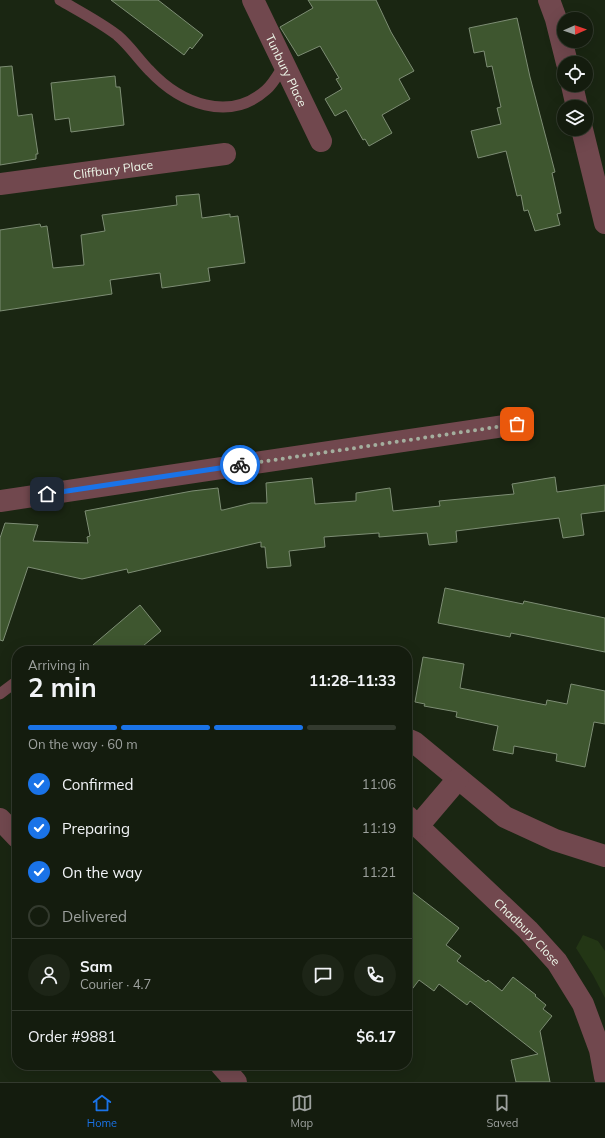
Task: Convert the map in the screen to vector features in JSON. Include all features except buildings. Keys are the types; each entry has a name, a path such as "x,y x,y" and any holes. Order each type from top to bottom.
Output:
{"street":[{"name":"Tunbury Place","path":"253,0 320,141"},
{"path":"549,0 556,19 565,56"},
{"path":"584,136 605,223"},
{"name":"Cliffbury Place","path":"0,184 225,154"},
{"path":"0,501 517,424"},
{"path":"412,743 505,817 555,840 605,856"},
{"path":"412,821 458,779"},
{"path":"0,818 12,832"},
{"name":"Chadbury Close","path":"412,821 528,930 557,962 583,1004 600,1050 605,1077"},
{"path":"225,1070 236,1082"}],"lane":[{"path":"60,0 117,36 135,52 150,71 173,91 200,105 222,107 241,104 257,98 268,89 284,65"},
{"path":"0,694 12,685"}],"green space":[{"path":"583,935 598,941 605,951 605,998 576,948"}],"way so far":[{"path":"240,465 517,424"}],"route":[{"path":"47,494 240,465"}]}
